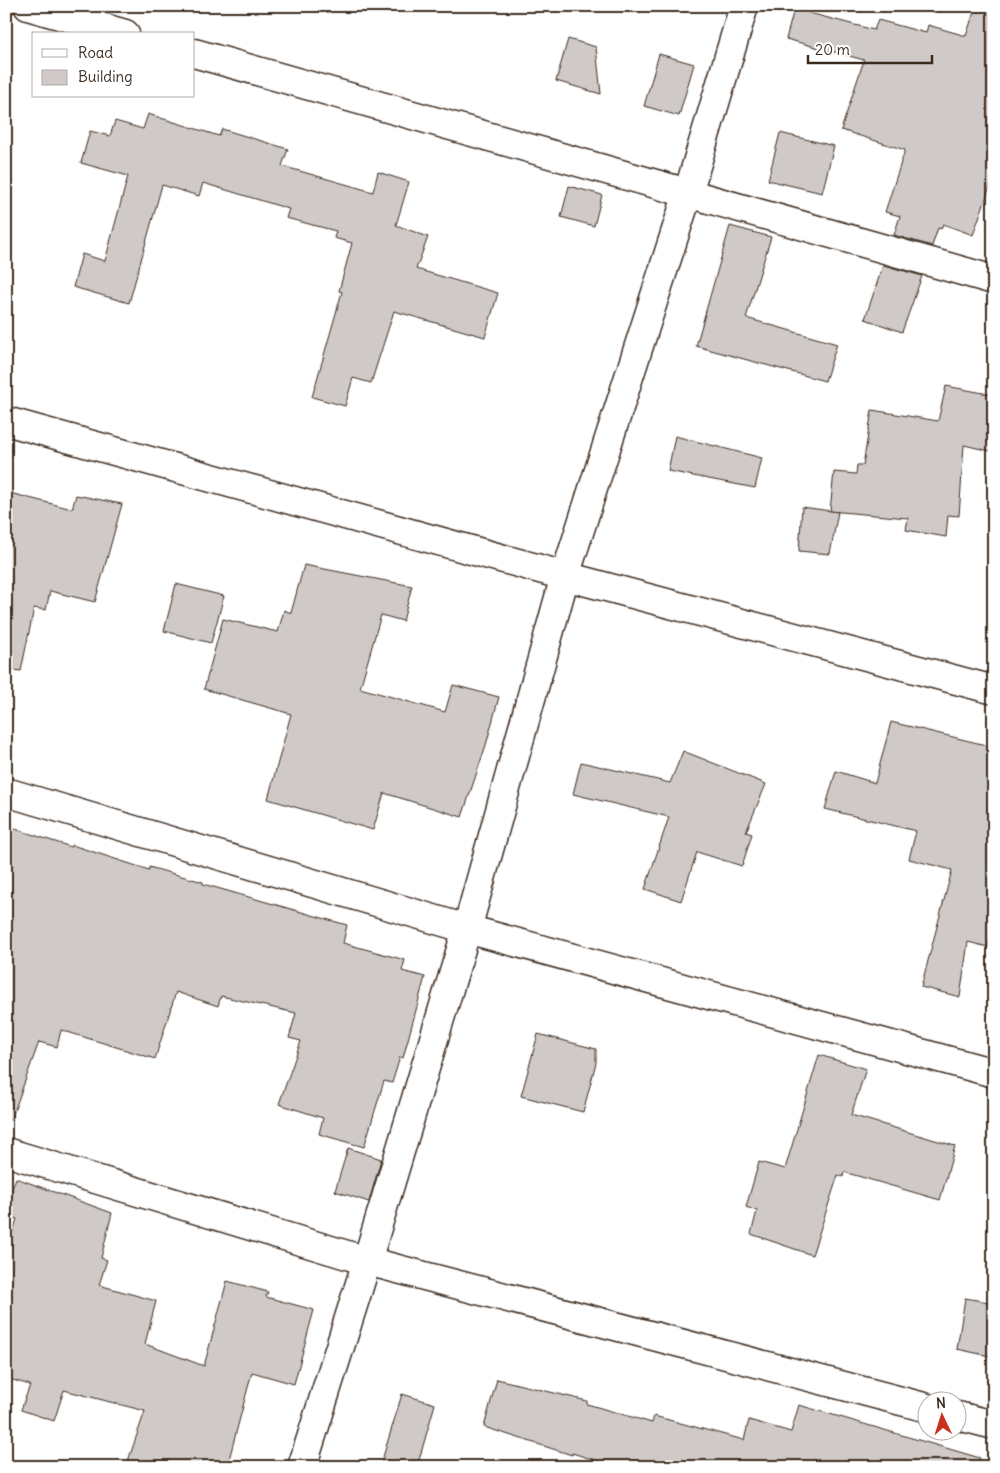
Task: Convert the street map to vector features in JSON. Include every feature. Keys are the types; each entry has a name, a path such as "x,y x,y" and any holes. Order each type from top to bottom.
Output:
{"street":[{"path":"28,6 118,32"},
{"path":"302,1467 367,1261 467,929 566,576 688,193 744,6"},
{"path":"195,53 994,280"},
{"path":"6,421 566,576 994,690"},
{"path":"6,792 467,929 994,1073"},
{"path":"6,1152 367,1261 918,1405"},
{"path":"968,1419 994,1426"}],"building":[{"path":"976,6 994,6 994,175 973,235 943,224 941,229 938,228 932,246 894,235 900,216 885,212 905,150 841,130 864,60 786,39 794,9 874,30 878,20 926,33 928,25 966,36"},
{"path":"568,39 596,47 601,94 556,81"},
{"path":"659,54 694,64 679,116 644,106"},
{"path":"148,114 219,136 222,129 288,149 282,166 373,192 378,172 409,182 396,225 428,237 416,269 498,293 485,337 394,311 371,383 353,378 345,406 312,397 342,292 339,291 352,243 334,238 336,231 286,218 289,209 203,183 199,196 162,185 129,303 73,287 82,254 105,261 128,176 81,163 90,131 110,136 115,121 143,129"},
{"path":"780,133 834,146 822,193 768,180"},
{"path":"569,186 602,195 594,226 561,217"},
{"path":"730,226 771,237 746,318 837,344 825,381 696,346"},
{"path":"883,265 922,276 902,332 865,319"},
{"path":"946,386 994,395 994,452 964,445 959,516 948,515 946,537 906,530 908,518 830,511 834,472 856,474 857,465 863,465 872,410 938,421"},
{"path":"675,436 762,458 755,488 668,471"},
{"path":"6,492 72,509 76,495 122,504 95,602 50,591 46,610 34,608 21,671 6,669"},
{"path":"802,507 838,512 830,554 799,551"},
{"path":"304,565 412,586 403,621 381,615 360,688 445,712 453,685 499,697 486,745 462,817 384,793 373,830 268,799 291,714 204,689 223,619 278,632 284,610 291,613"},
{"path":"176,584 224,596 211,643 164,631"},
{"path":"891,722 994,747 994,923 988,947 968,942 960,997 921,987 952,870 909,859 916,831 825,809 836,771 875,783"},
{"path":"683,751 766,784 746,832 752,834 742,866 697,852 681,901 645,889 669,817 573,794 581,762 670,783"},
{"path":"6,826 149,870 149,867 347,925 343,943 405,960 402,971 425,977 403,1058 400,1057 392,1083 384,1081 364,1147 319,1134 323,1118 279,1104 301,1041 289,1038 296,1013 221,996 218,1006 176,992 155,1059 61,1030 57,1047 39,1042 11,1120 6,1119"},
{"path":"538,1034 596,1049 596,1063 583,1112 521,1096"},
{"path":"819,1055 866,1069 851,1115 955,1146 940,1200 844,1172 843,1177 838,1175 812,1255 751,1234 757,1211 746,1207 759,1162 785,1169"},
{"path":"348,1148 381,1159 369,1202 335,1191"},
{"path":"16,1178 112,1213 101,1258 107,1260 99,1285 156,1301 145,1344 204,1366 227,1281 268,1292 266,1297 314,1310 294,1384 252,1372 227,1467 126,1467 145,1411 64,1390 54,1421 21,1410 30,1385 6,1378 6,1252 17,1219 6,1215 6,1205"},
{"path":"965,1298 994,1303 994,1357 957,1349"},
{"path":"497,1379 587,1401 587,1404 652,1423 654,1416 744,1440 749,1420 791,1432 799,1405 980,1458 978,1467 618,1467 572,1453 572,1455 484,1427"},
{"path":"402,1394 435,1404 417,1467 380,1467"}]}
